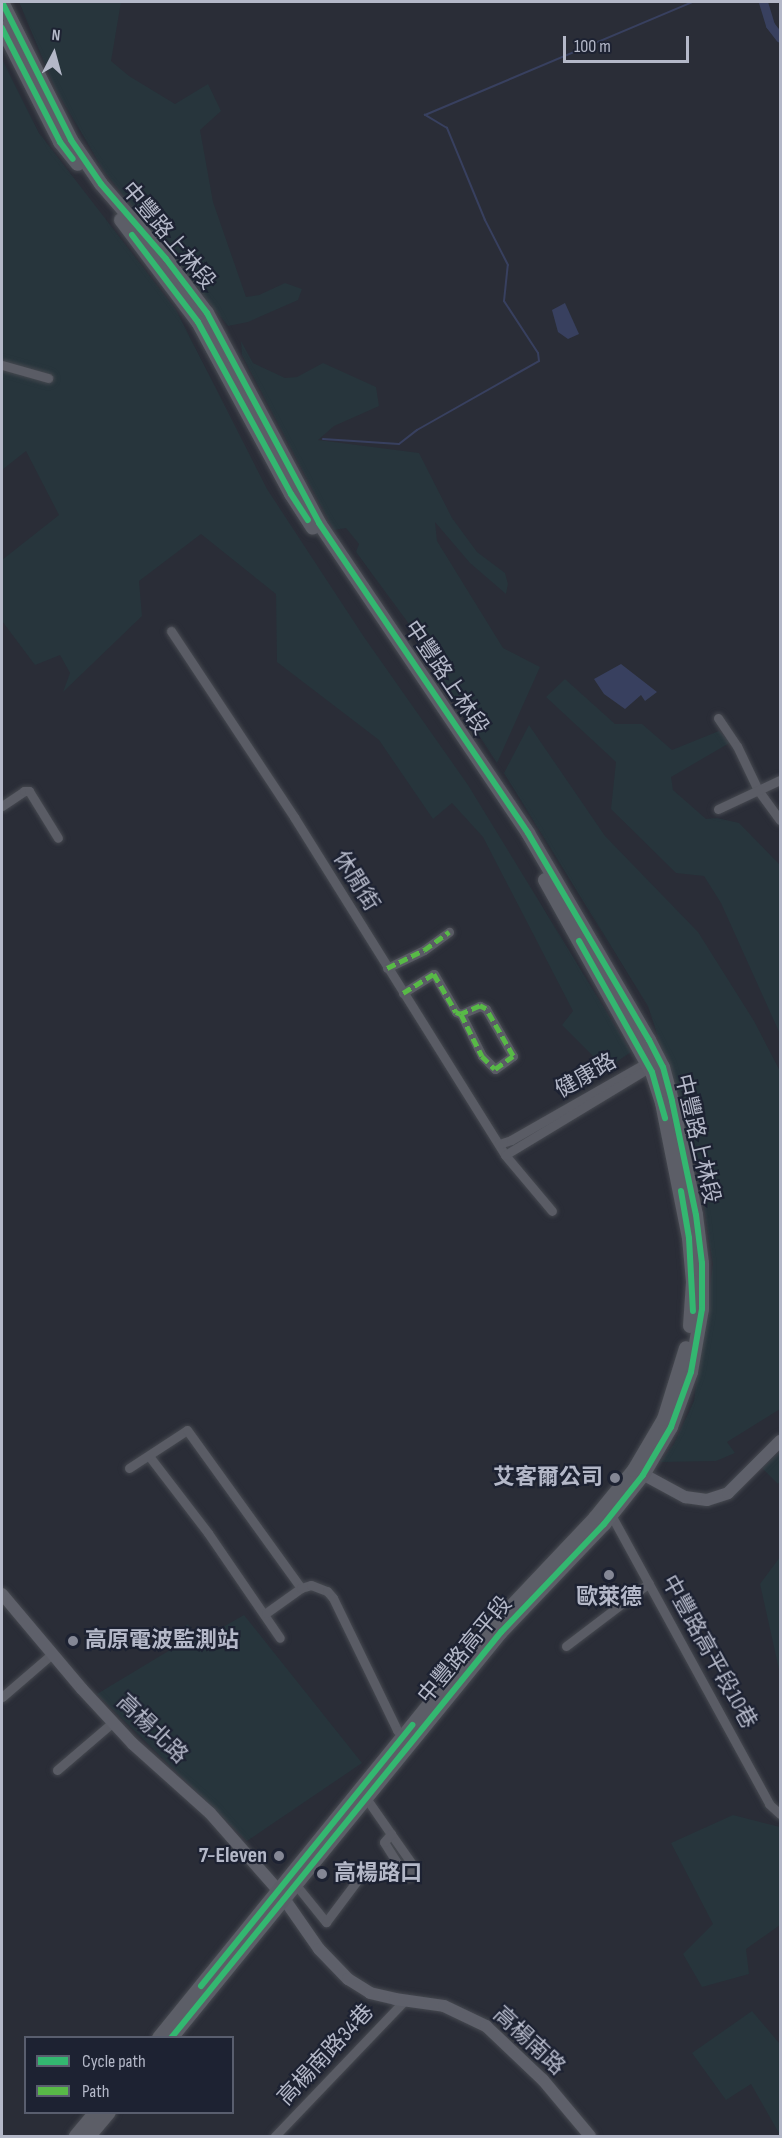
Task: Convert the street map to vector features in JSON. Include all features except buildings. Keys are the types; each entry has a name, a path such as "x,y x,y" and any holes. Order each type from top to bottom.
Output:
{"main road":[{"name":"中豐路上林段","path":"2,2 71,140 100,184 166,259 207,313 320,523 528,833 672,1101 691,1218 693,1310 668,1423"},
{"name":"中豐路上林段","path":"2,28 60,142 198,322 291,494 524,843 652,1063"},
{"name":"中豐路高平段","path":"160,2036 281,1896 296,1885 366,1798 492,1627 608,1510 639,1472 668,1423"},
{"name":"中豐路高平段","path":"172,2036 407,1740"},
{"path":"76,2136 94,2114"},
{"path":"89,2136 107,2114"}],"street":[{"path":"2,365 48,378"},
{"name":"休閒街","path":"171,631 294,817 505,1155 552,1211"},
{"path":"718,718 737,746 758,790 780,820"},
{"path":"718,809 780,780"},
{"path":"2,806 24,791 29,791 57,838"},
{"path":"387,968 424,950 449,932"},
{"path":"403,993 434,974 456,1012 461,1014 482,1056 495,1069 513,1056 486,1009 480,1006 461,1014"},
{"name":"健康路","path":"499,1144 511,1140 652,1063"},
{"name":"健康路","path":"505,1155 652,1063"},
{"path":"129,1468 187,1430 306,1586 327,1592 333,1598 397,1730 407,1740"},
{"path":"639,1472 685,1497 707,1500 728,1493 780,1442"},
{"path":"149,1456 266,1613 270,1626 280,1638"},
{"name":"中豐路高平段10巷","path":"608,1510 769,1804 780,1814"},
{"path":"566,1646 649,1583"},
{"path":"266,1613 306,1586"},
{"name":"高楊北路","path":"2,1594 113,1722 210,1812 281,1896"},
{"path":"2,1697 52,1654"},
{"path":"57,1770 113,1722"},
{"path":"366,1798 391,1834"},
{"path":"296,1885 326,1922 365,1870"},
{"name":"高楊南路","path":"281,1896 319,1949 348,1979 370,1993 404,2001 444,2006 486,2026 543,2080 590,2136"},
{"name":"高楊南路34巷","path":"276,2136 404,2001"}],"shaded area":[{"path":"19,2 121,2 111,61 129,76 175,104 208,84 221,111 200,130 213,202 246,297 259,295 285,283 302,289 298,300 248,322 228,326 104,171 55,88"},
{"path":"2,59 39,133 176,310 267,489 364,637 468,785 631,1052 606,1069 562,1025 573,1011 483,837 452,803 433,819 379,740 277,662 276,594 201,534 139,581 142,616 63,692 70,673 60,655 35,665 2,621 2,560 59,515 26,451 2,470"},
{"path":"241,341 253,363 285,378 297,377 323,363 376,387 379,406 334,426 318,440 419,453 452,518 477,552 505,573 508,584 506,594 470,563 435,522 437,541 503,648 540,667 497,763 412,628 356,552 359,544 346,528 334,530 242,355"},
{"path":"565,679 615,724 642,724 672,750 719,731 731,742 671,777 673,790 706,819 717,818 739,823 780,865 780,1034 721,903 704,876 676,873 611,809 616,762 546,697"},
{"path":"529,725 605,836 698,932 754,1021 780,1071 780,1409 727,1442 735,1453 716,1461 660,1462 674,1444 694,1401 713,1264 695,1151 648,1006 504,773"},
{"path":"780,1451 780,1481 778,1484 762,1468"},
{"path":"780,1557 780,1674 760,1584"},
{"path":"244,1615 362,1763 247,1841 97,1694 175,1647 187,1624 202,1639"},
{"path":"733,1815 780,1827 780,1925 746,1949 749,1974 702,1987 683,1954 713,1924 671,1843"},
{"path":"752,2011 780,2044 780,2135 751,2084 726,2100 692,2053"}],"water":[{"path":"565,303 579,334 568,339 558,332 552,310"},
{"path":"621,664 657,692 645,701 641,695 625,709 604,694 594,679"}],"waterway":[{"path":"323,439 399,444 417,430 539,361 538,353 504,301 508,265 485,220 447,128 425,115 692,2"},
{"path":"763,2 770,25 780,38"}],"marked path":[{"path":"387,968 424,950 449,932"},
{"path":"403,993 434,974 456,1012 461,1014 482,1056 495,1069 513,1056 486,1009 480,1006 461,1014"}],"cycle path":[{"path":"2,2 71,140 101,184 166,259 207,313 319,523 528,833 649,1040 663,1067 672,1101 696,1215 702,1263 702,1309 691,1372 671,1427 643,1475 604,1524 501,1632 173,2036"},
{"path":"2,28 60,142 73,159"},
{"path":"132,235 198,322 291,494 308,520"},
{"path":"579,941 652,1072 665,1118"},
{"path":"681,1191 689,1238 693,1311"},
{"path":"201,1986 412,1725"}],"place":[{"name":"艾客爾公司","path":"615,1478"},
{"name":"歐萊德","path":"609,1575"},
{"name":"高原電波監測站","path":"73,1641"},
{"name":"7-Eleven","path":"279,1856"},
{"name":"高楊路口","path":"322,1874"}]}
